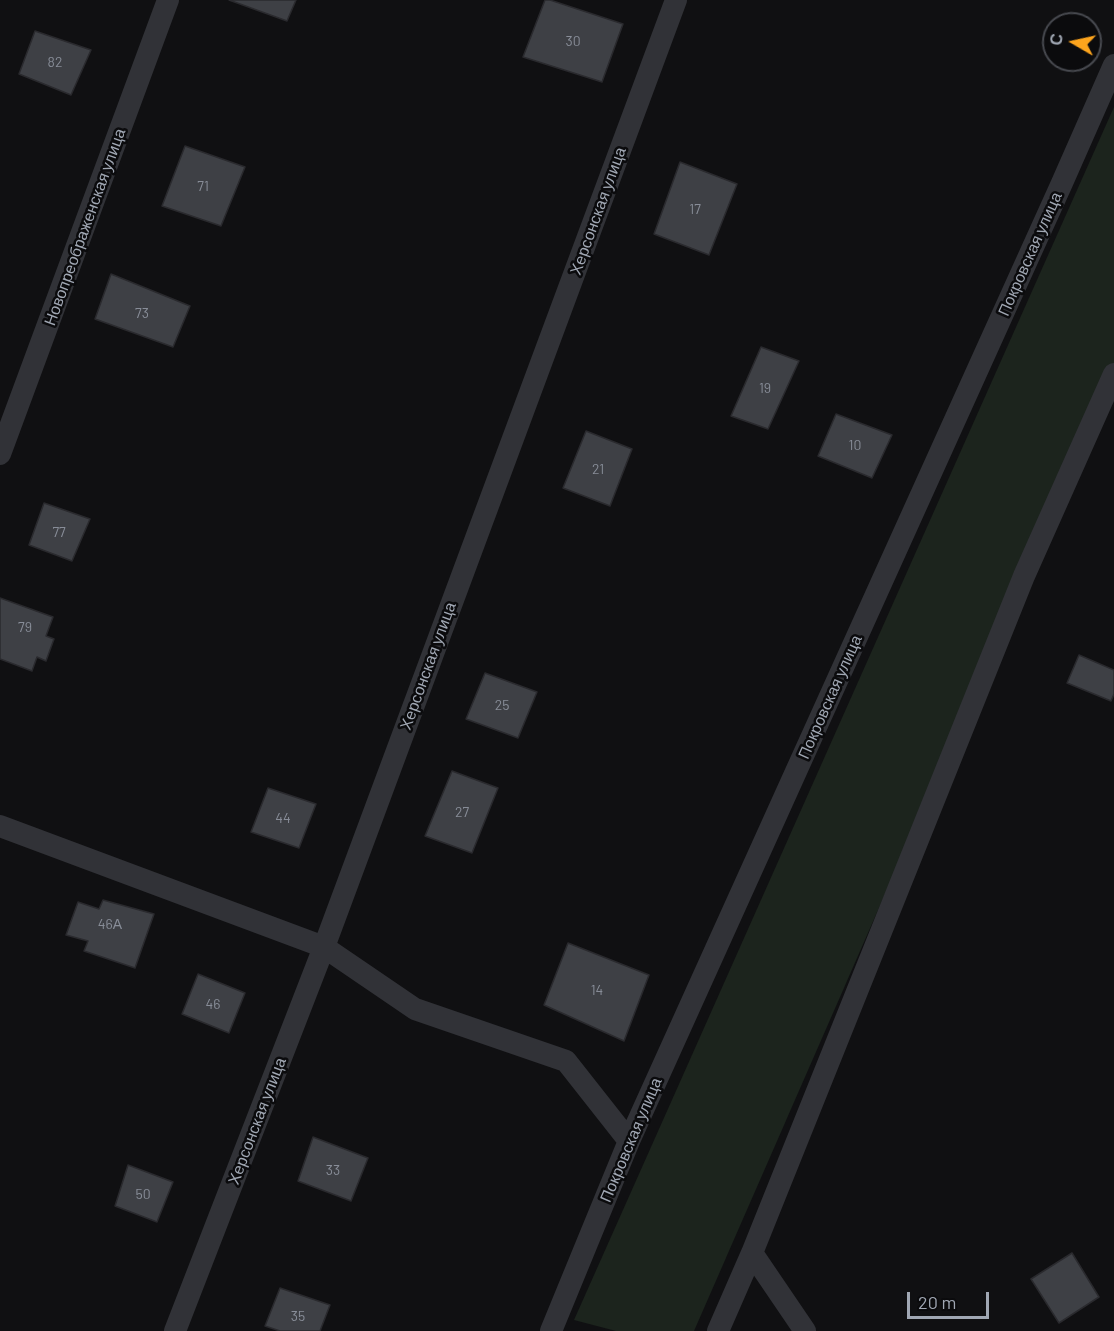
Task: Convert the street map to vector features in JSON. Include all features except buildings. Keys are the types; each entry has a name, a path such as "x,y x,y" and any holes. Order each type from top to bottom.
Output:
{"street":[{"name":"Новопреображенская улица","path":"0,454 168,0"},
{"name":"Херсонская улица","path":"175,1331 324,947 676,0"},
{"name":"Покровская улица","path":"551,1331 629,1141 1114,65"},
{"path":"718,1331 752,1253 1024,576 1114,374"},
{"path":"0,826 324,947 415,1009 566,1061 629,1141"},
{"path":"752,1253 805,1331"}],"shaded area":[{"path":"1114,107 1114,370 694,1331 616,1331 574,1320"}]}
